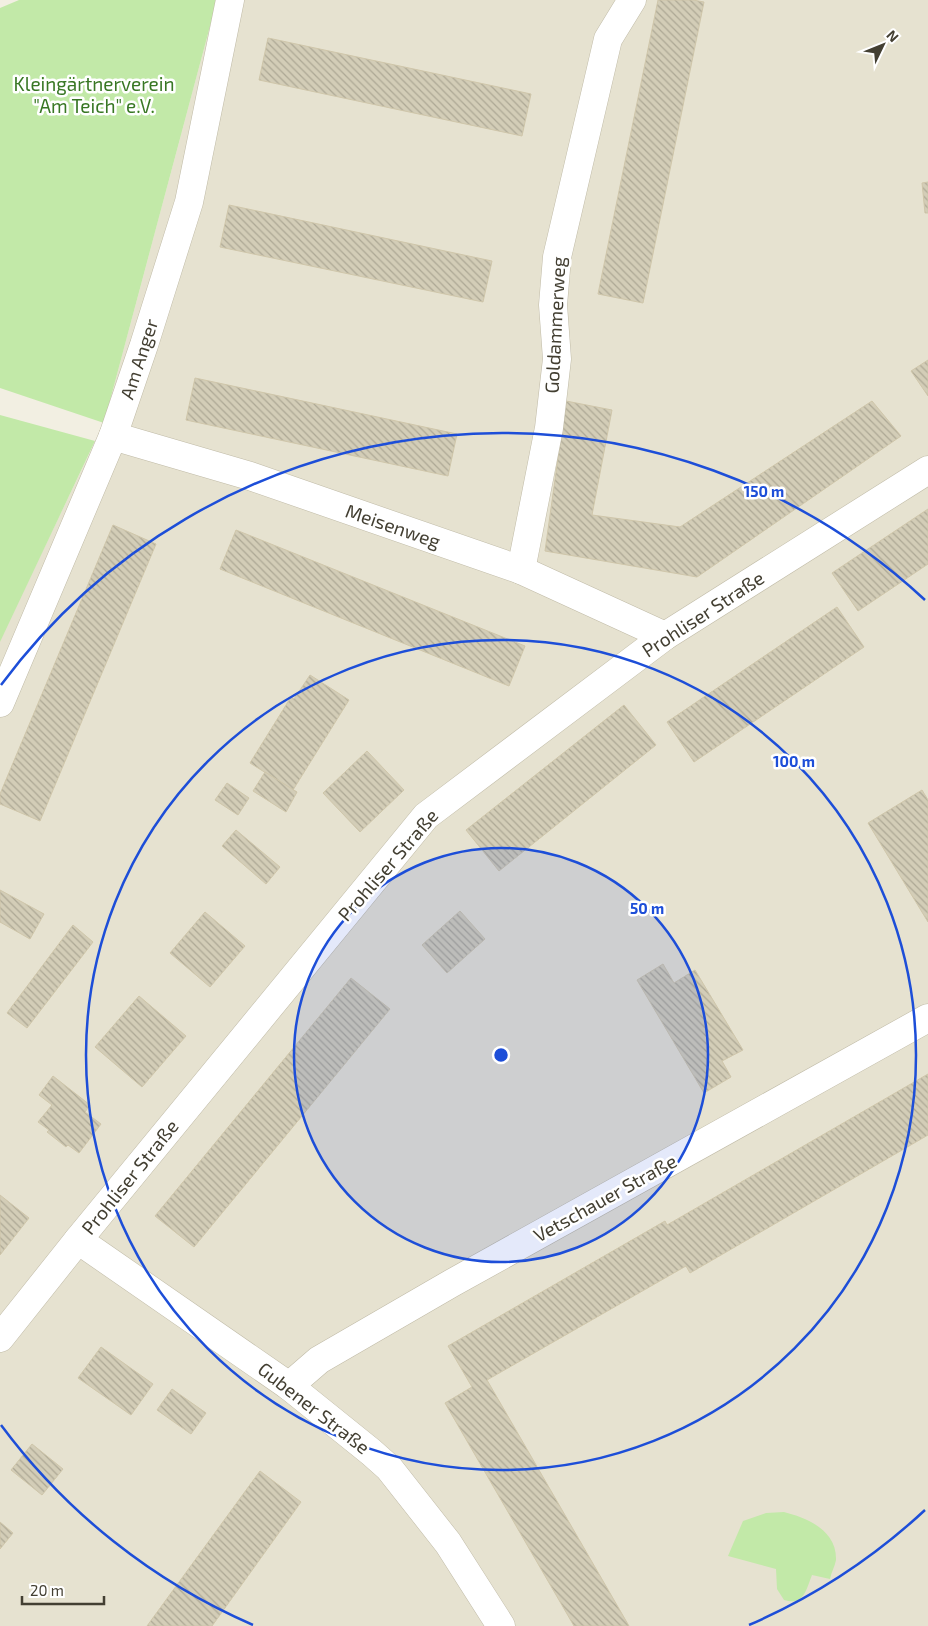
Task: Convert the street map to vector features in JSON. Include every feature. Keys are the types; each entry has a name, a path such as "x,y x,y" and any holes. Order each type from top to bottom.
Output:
{"street":[{"name":"Am Anger","path":"0,703 113,436 189,202 230,0"},
{"name":"Goldammerweg","path":"521,570 549,428 557,359 553,305 557,257 608,39 632,0"},
{"name":"Meisenweg","path":"113,436 250,476 521,570 665,636"},
{"name":"Prohliser Straße","path":"0,1338 78,1240 426,816 665,636 928,470"},
{"name":"Vetschauer Straße","path":"288,1386 319,1360 452,1283 928,1018"},
{"name":"Gubener Straße","path":"78,1240 288,1386 389,1468 448,1543 501,1626"}],"shaded area":[{"path":"217,0 928,0 928,1626 0,1626 0,640 104,423"}],"green space":[{"name":"Kleingärtnerverein \"Am Teich\" e.V.","path":"19,0 217,0 104,423 0,388 0,8"},
{"path":"0,415 95,441 0,642"},
{"path":"784,1512 802,1518 819,1527 832,1541 835,1550 836,1560 830,1579 812,1575 806,1591 796,1601 784,1600 777,1589 776,1569 728,1556 743,1521 766,1513"}],"building":[{"path":"658,0 693,0 704,2 643,303 598,294"},
{"path":"268,38 531,94 522,136 259,80"},
{"path":"928,182 928,213 925,213 922,183"},
{"path":"229,205 492,261 483,302 220,247"},
{"path":"928,360 928,396 911,371"},
{"path":"195,378 457,434 448,476 186,420"},
{"path":"566,401 612,410 592,515 680,527 872,401 901,436 697,577 545,551"},
{"path":"928,509 928,564 858,611 832,573"},
{"path":"113,525 156,544 40,821 0,804 0,794"},
{"path":"236,530 525,646 509,686 220,569"},
{"path":"837,607 864,647 694,762 667,722"},
{"path":"310,675 349,700 293,790 250,763 291,697 294,699"},
{"path":"624,705 656,745 499,871 466,830"},
{"path":"367,751 404,790 360,832 323,793"},
{"path":"265,772 297,792 286,812 253,791"},
{"path":"227,783 249,798 238,815 215,800"},
{"path":"922,790 928,800 928,922 868,823"},
{"path":"236,830 280,867 266,884 222,846"},
{"path":"0,890 44,914 30,939 0,922"},
{"path":"460,911 485,939 447,973 422,945"},
{"path":"205,912 245,946 210,987 170,953"},
{"path":"73,925 93,942 27,1028 7,1013"},
{"path":"663,964 674,983 695,970 743,1050 722,1061 731,1077 704,1093 637,980"},
{"path":"351,978 390,1009 194,1247 155,1216"},
{"path":"139,996 186,1036 142,1087 95,1047"},
{"path":"928,1074 928,1135 690,1273 686,1266 487,1380 629,1626 574,1626 445,1403 472,1387 448,1346 665,1221 667,1225"},
{"path":"53,1076 90,1105 85,1112 101,1124 79,1153 68,1145 66,1147 38,1122 52,1105 39,1095"},
{"path":"0,1195 29,1218 0,1255"},
{"path":"101,1347 153,1384 131,1415 78,1378"},
{"path":"172,1389 206,1413 191,1434 157,1410"},
{"path":"32,1444 63,1469 42,1495 11,1470"},
{"path":"260,1471 301,1502 212,1626 147,1626"},
{"path":"0,1522 13,1533 0,1549"}]}
